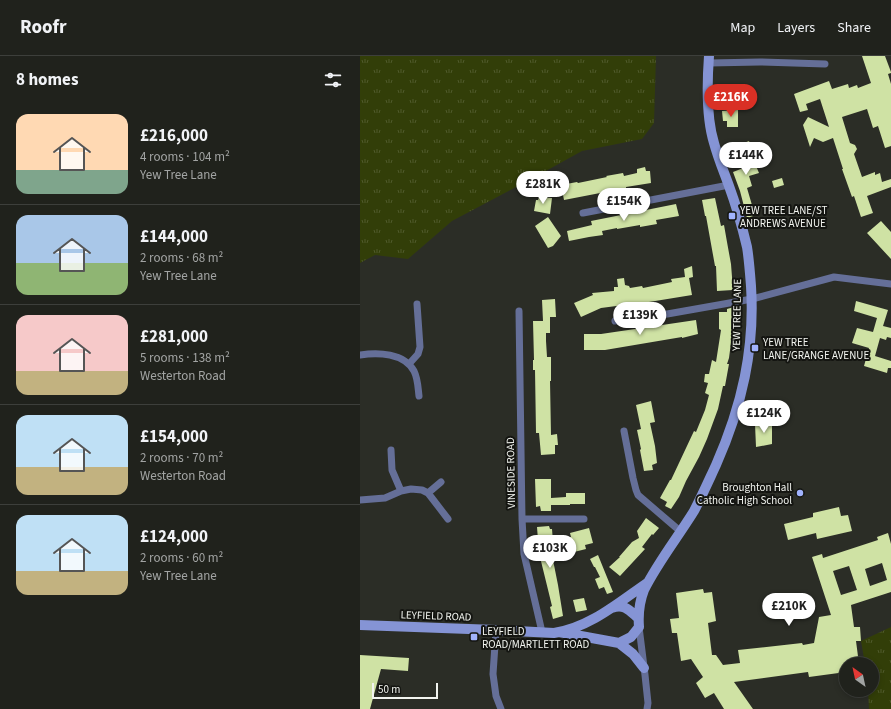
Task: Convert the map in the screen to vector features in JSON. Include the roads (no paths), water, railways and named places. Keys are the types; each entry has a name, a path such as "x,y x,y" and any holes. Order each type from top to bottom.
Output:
{"street":[{"path":"709,60 825,64"},
{"name":"YEW TREE LANE","path":"648,581 694,510 706,488 726,442 736,413 744,383 749,353 752,299 747,249 742,226 714,144 711,130 708,105 709,60"},
{"path":"583,213 729,185"},
{"path":"615,321 656,316 752,299 834,276 891,284"},
{"path":"409,364 418,354 420,347 417,304"},
{"name":"VINESIDE ROAD","path":"519,311 522,519 524,554 542,632"},
{"path":"360,355 375,353 390,355 400,358 409,364 416,377 419,396"},
{"path":"624,431 636,490 641,498 680,531"},
{"path":"391,450 392,470 401,491"},
{"path":"428,493 441,482"},
{"path":"360,500 385,498 401,491 416,489 428,493 448,518"},
{"path":"522,519 584,519"},
{"path":"647,709 648,703 639,623 640,599 648,581"},
{"name":"LEYFIELD ROAD","path":"360,625 554,633 577,627 612,609 648,581"},
{"path":"612,609 618,606 625,607 639,623"},
{"path":"591,620 591,632 599,639"},
{"path":"639,623 631,637 619,643 633,654 644,668"},
{"path":"496,630 493,674 496,696 501,709"},
{"name":"LEYFIELD ROAD","path":"559,632 619,643"}],"place":[{"name":"YEW TREE LANE/ST ANDREWS AVENUE","path":"732,216"},
{"name":"YEW TREE LANE/GRANGE AVENUE","path":"755,348"},
{"name":"Broughton Hall Catholic High School","path":"800,493"},
{"name":"LEYFIELD ROAD/MARTLETT ROAD","path":"474,637"}]}
